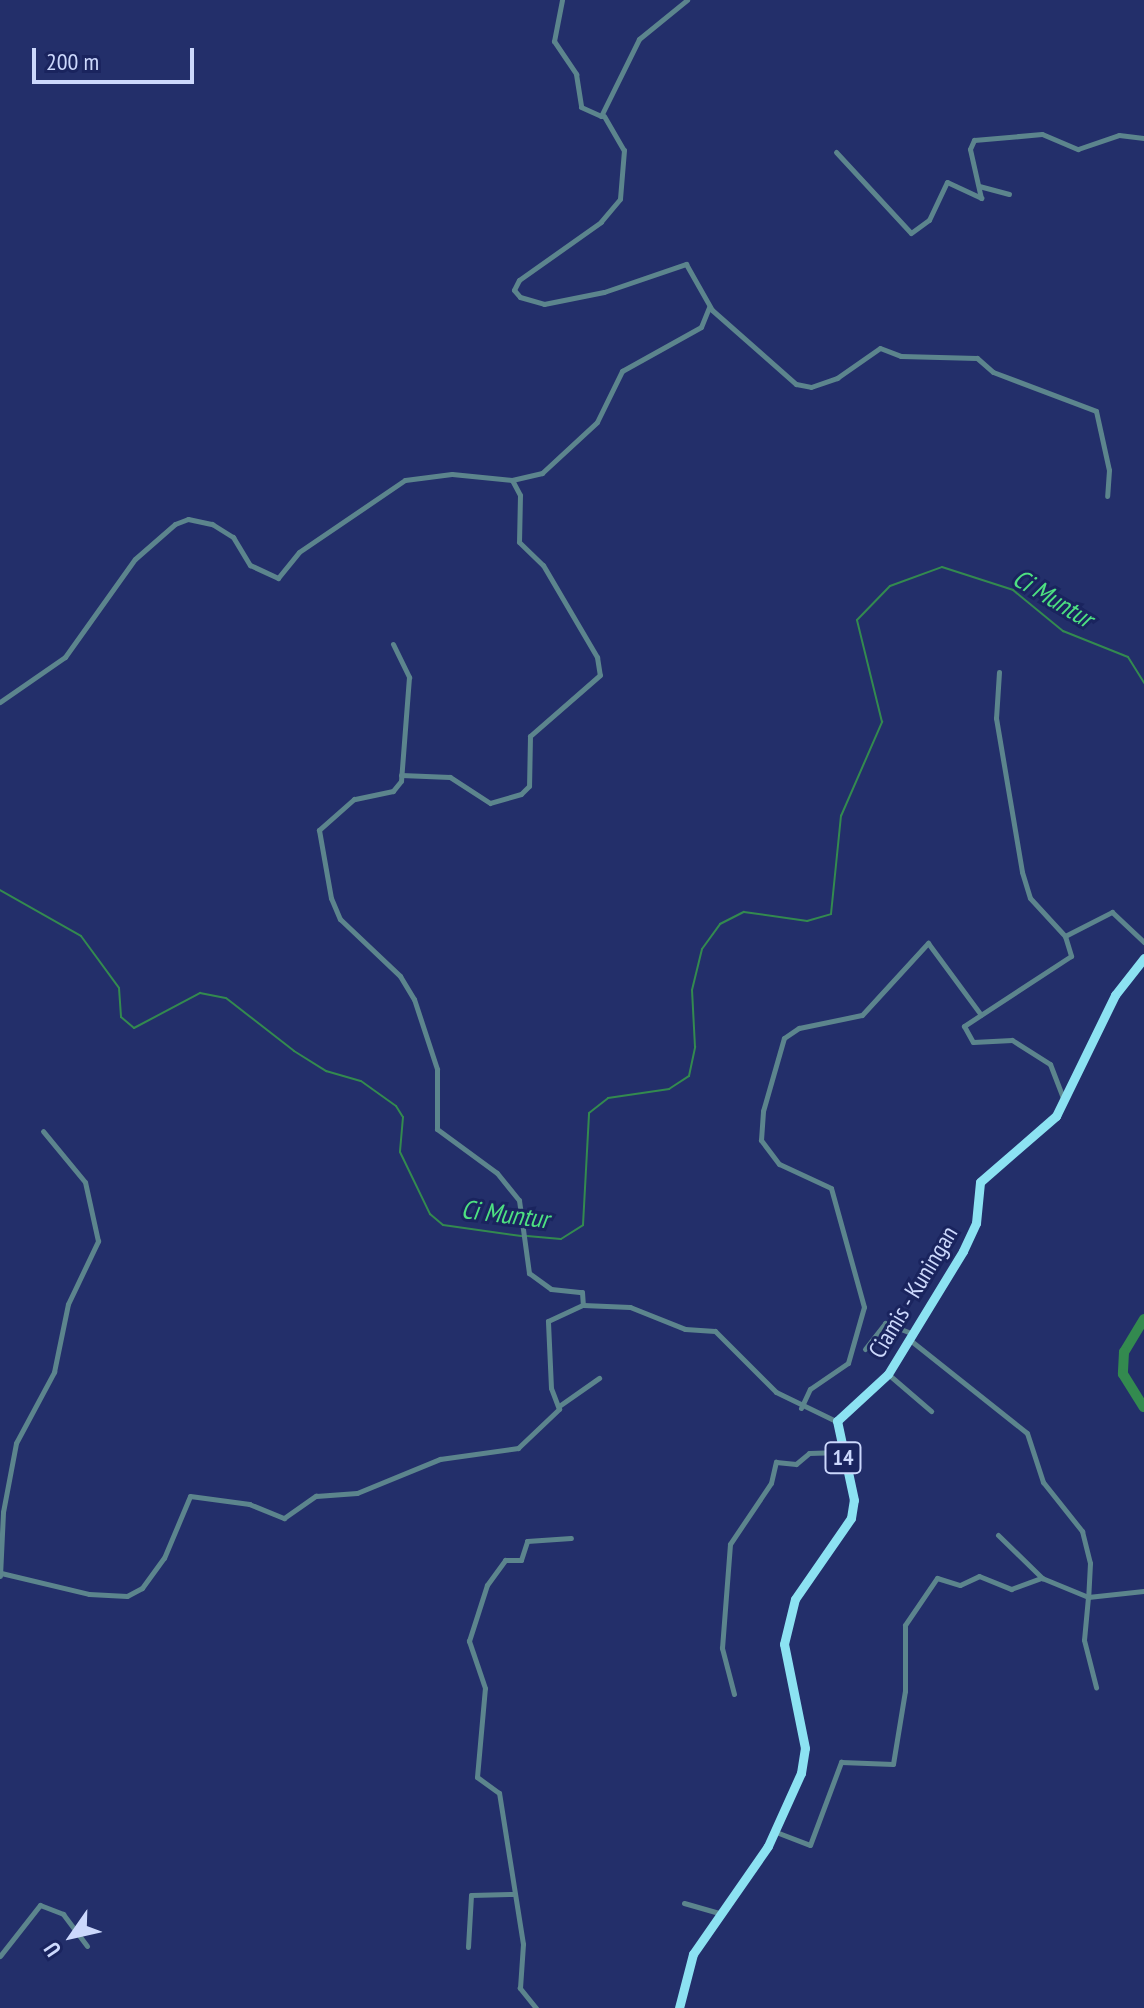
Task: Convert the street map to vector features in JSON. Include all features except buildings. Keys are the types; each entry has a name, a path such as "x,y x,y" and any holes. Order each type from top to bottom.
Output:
{"highway":[{"name":"Ciamis - Kuningan","path":"837,1421 888,1374 976,1223 980,1182 1040,1135 1064,1101 1115,995 1144,958"},
{"name":"14","path":"679,2008 688,1963 775,1831 804,1757 784,1668 785,1629 802,1587 851,1518 854,1500 841,1452 837,1421"}],"street":[{"path":"562,0 554,41 576,74 584,111 604,116 624,150 620,199 601,222 519,280 516,294 537,303 563,300 654,277 676,263 692,267 709,306 763,358 804,386 837,378 882,348 901,356 977,358 993,372 1068,396 1100,416 1107,496"},
{"path":"604,116 639,39 687,0"},
{"path":"836,152 911,233 929,220 947,182 977,200 979,186 970,149 977,139 1039,133 1078,149 1119,135 1144,138"},
{"path":"979,186 1009,194"},
{"path":"0,702 65,657 135,559 175,524 188,519 212,524 233,537 253,568 278,578 299,552 405,480 452,474 512,480 545,470 597,422 622,371 701,327 709,306"},
{"path":"401,775 450,777 490,803 521,794 529,786 530,736 600,675 597,657 543,565 519,542 520,495 512,480"},
{"path":"393,644 409,677 401,775 396,790 354,799 319,830 331,898 340,919 400,976 414,999 437,1069 437,1129 497,1173 524,1214 524,1250 537,1282 582,1292 583,1305"},
{"path":"999,672 998,731 1022,875 1032,900 1065,936 1070,958 1037,975 1016,998 964,1025 971,1042 1015,1041 1052,1067 1064,1101"},
{"path":"1065,936 1112,912 1144,942"},
{"path":"801,1408 810,1389 848,1363 864,1307 831,1188 779,1164 761,1140 763,1111 784,1038 799,1028 862,1015 928,943 981,1015"},
{"path":"43,1131 85,1182 98,1241 68,1304 54,1372 16,1443 3,1512 0,1575 89,1594 127,1596 142,1588 164,1558 187,1497 240,1502 284,1518 316,1496 357,1493 440,1459 512,1451 532,1440 559,1406 599,1378"},
{"path":"559,1406 552,1392 545,1329 551,1317 583,1305 630,1307 685,1329 715,1331 760,1380 801,1408 837,1421"},
{"path":"865,1349 885,1323 912,1337 1027,1433 1043,1482 1082,1531 1090,1563 1084,1640 1096,1687"},
{"path":"888,1374 931,1411"},
{"path":"734,1694 722,1648 730,1544 771,1483 776,1462 796,1464 809,1453 841,1452"},
{"path":"998,1535 1042,1578 1088,1597 1144,1591"},
{"path":"536,2008 520,1988 523,1944 499,1793 477,1777 485,1688 469,1655 470,1631 488,1583 507,1559 522,1559 524,1543 571,1538"},
{"path":"775,1831 810,1845 841,1762 893,1764 905,1691 905,1625 937,1578 960,1585 979,1576 1011,1589 1042,1578"},
{"path":"468,1947 471,1895 513,1894"},
{"path":"684,1903 723,1914"},
{"path":"0,1956 40,1905 63,1914 87,1946"}],"waterway":[{"name":"Ci Muntur","path":"527,1236 561,1239 583,1225 589,1113 608,1098 669,1089 689,1076 695,1047 692,990 702,949 720,924 744,912 807,921 831,914 841,816 882,722 857,620 890,586 942,567 1013,590 1063,631 1128,657 1144,683"},
{"name":"Ci Muntur","path":"0,890 81,936 119,988 121,1017 134,1028 200,993 226,998 294,1051 326,1071 361,1081 396,1106 403,1117 400,1152 430,1214 443,1225 521,1236"},
{"path":"1144,1319 1124,1352 1123,1374 1144,1407"}]}
